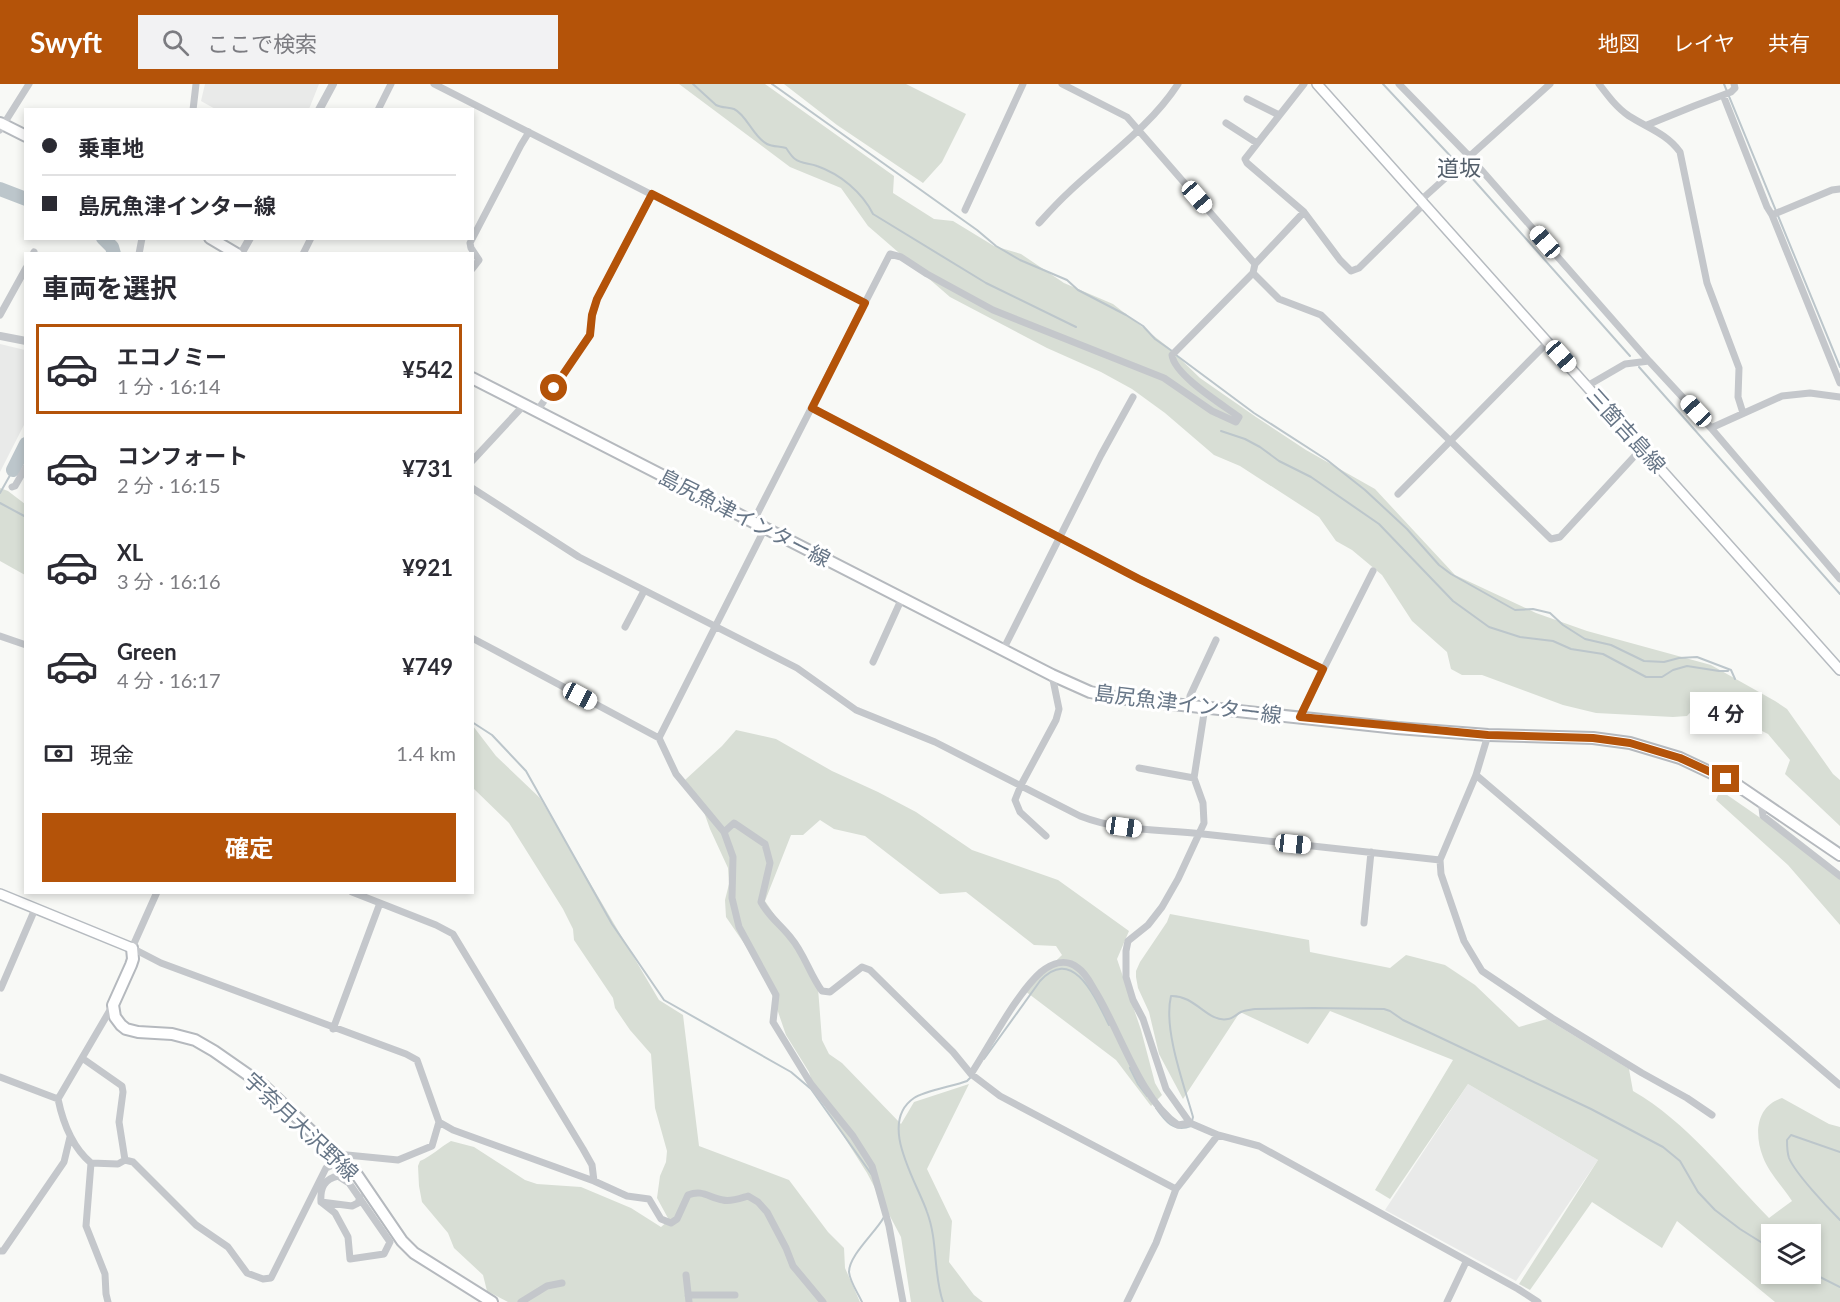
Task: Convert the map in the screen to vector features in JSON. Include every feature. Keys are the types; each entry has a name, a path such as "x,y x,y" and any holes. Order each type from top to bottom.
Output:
{"main road":[{"name":"三箇吉島線","path":"1317,84 1840,670"},
{"path":"1,126 24,135"},
{"path":"214,240 235,252"},
{"name":"島尻魚津インター線","path":"474,379 1078,687 1104,695 1189,706 1488,735 1593,738 1630,743 1680,758 1715,773 1761,800 1840,855"},
{"path":"0,894 132,948 131,965 113,1005"},
{"name":"宇奈月大沢野線","path":"113,1005 115,1017 126,1029 172,1034 195,1040 264,1086 340,1157 364,1185 402,1241 414,1253 492,1302"}],"street":[{"path":"1,126 29,84"},
{"path":"193,108 197,84"},
{"path":"320,108 333,84"},
{"path":"379,108 391,84"},
{"path":"434,84 865,303"},
{"path":"965,210 1023,84"},
{"path":"1062,84 1127,117 1255,264"},
{"path":"1039,223 1069,192 1138,130 1168,99 1178,84"},
{"path":"1304,84 1245,159 1304,212 1351,271 1359,268 1456,168 1550,84"},
{"path":"1400,84 1711,428 1840,579"},
{"path":"1599,84 1612,101 1628,115 1672,141 1680,152 1685,167 1707,283 1739,368 1738,397 1743,413"},
{"path":"1647,126 1731,92 1735,88 1734,84"},
{"path":"1723,95 1840,383"},
{"path":"1247,99 1279,115"},
{"path":"1226,123 1257,143"},
{"path":"474,235 530,132"},
{"path":"1772,215 1832,190 1840,189"},
{"path":"537,411 590,335 592,315 597,299 652,194"},
{"path":"753,522 890,254 901,257 993,310 1164,378 1212,411 1236,422 1239,417 1195,385 1172,362 1172,356 1253,273 1255,264 1304,212"},
{"path":"474,252 479,260 474,266"},
{"path":"0,315 24,272"},
{"path":"1253,273 1280,299 1321,315 1551,539 1560,537 1642,448"},
{"path":"0,336 24,341"},
{"path":"1398,494 1548,342"},
{"path":"1587,386 1624,364 1649,361"},
{"path":"1711,428 1782,396 1795,393 1840,397"},
{"path":"1003,650 1101,454 1133,397"},
{"path":"474,459 524,405"},
{"path":"812,408 1139,579 1323,669"},
{"path":"12,487 15,486 24,470"},
{"path":"474,489 579,557 797,668 856,710 934,742 1060,807 1103,824 1440,860"},
{"path":"659,738 765,528"},
{"path":"1300,717 1373,571"},
{"path":"625,627 644,591"},
{"path":"873,662 902,598"},
{"path":"0,636 24,644"},
{"path":"474,639 659,738 676,774 724,832 733,857 732,898 739,927 776,995 773,1022 811,1084 853,1136 872,1166 890,1226 903,1302"},
{"path":"1189,706 1190,696 1216,640"},
{"path":"1046,836 1020,812 1015,800 1056,720 1059,709 1052,675"},
{"path":"1204,707 1194,778 1203,803 1204,823 1162,907 1148,925 1128,941 1126,951 1126,977 1133,1000 1143,1019 1166,1089 1190,1123 1218,1135 1258,1146 1538,1302"},
{"path":"1488,735 1476,775 1440,860 1441,874 1464,941 1482,972 1642,1074 1687,1098 1712,1115"},
{"path":"1139,768 1194,778"},
{"path":"1476,775 1840,1085"},
{"path":"1761,800 1763,816 1840,876"},
{"path":"724,832 734,823 765,844 770,863 761,902 767,914 793,939 822,991 830,992 862,967 870,970 953,1052 971,1074 1000,1096 1176,1189"},
{"path":"1364,923 1371,852"},
{"path":"113,1005 58,1099 70,1137 80,1154 91,1163 118,1164 124,1160 133,1162 196,1225 228,1247 247,1273 263,1279 271,1278 326,1168 340,1157 398,1160 432,1146 439,1122 417,1060 161,963 132,948 156,894"},
{"path":"357,894 453,934 592,1165 594,1181"},
{"path":"333,1029 380,903"},
{"path":"1,988 35,909"},
{"path":"971,1074 1021,996 1039,973 1050,965 1060,962 1070,963 1084,974 1109,1014 1147,1090 1169,1118 1178,1125 1190,1123"},
{"path":"82,1058 122,1086 119,1122 124,1160"},
{"path":"0,1077 58,1099"},
{"path":"439,1122 453,1130 594,1181 627,1196 649,1199 661,1219 671,1223 677,1219 688,1195 695,1192 708,1193 725,1201 748,1196 758,1202 767,1212 793,1266 824,1302"},
{"path":"1128,1302 1156,1243 1176,1189 1218,1135"},
{"path":"0,1251 3,1251 64,1162 70,1137"},
{"path":"338,1176 340,1157"},
{"path":"91,1163 86,1226 105,1274 108,1302"},
{"path":"338,1176 349,1183 390,1242 384,1254 350,1259 348,1237 335,1213 321,1202 324,1183 329,1178 338,1176"},
{"path":"321,1202 352,1206 358,1203 360,1197"},
{"path":"1447,1302 1466,1262"},
{"path":"686,1275 688,1298 735,1295"},
{"path":"520,1302 547,1286 562,1283"}],"shaded area":[{"path":"205,84 319,84 309,108 213,108 201,101"},
{"path":"679,84 765,84 894,176 893,193 934,219 953,221 994,246 1021,254 1064,283 1113,304 1168,347 1200,378 1306,450 1375,489 1455,575 1536,613 1587,631 1711,665 1775,701 1787,709 1833,774 1840,780 1840,826 1785,774 1790,760 1768,734 1701,701 1687,716 1596,713 1563,705 1482,675 1462,675 1451,669 1447,652 1412,621 1382,575 1352,550 1336,541 1319,517 1240,466 1214,455 1165,413 1132,389 950,297 868,226 841,188 790,167"},
{"path":"784,84 906,84 966,114 942,162 923,183 837,125"},
{"path":"0,344 24,350 24,425 0,472"},
{"path":"0,488 24,503 24,574 0,561"},
{"path":"474,727 496,756 540,798 659,1000 683,1015 699,1146 789,1180 828,1232 844,1248 845,1268 860,1302 508,1302 487,1291 483,1275 454,1248 448,1233 422,1202 418,1166 420,1161 451,1141 474,1147 525,1180 537,1184 581,1187 631,1208 661,1227 669,1220 657,1198 667,1151 655,1108 651,1054 615,1008 613,998 574,940 573,929 563,909 509,823 474,789"},
{"path":"736,730 776,739 832,771 916,812 972,850 1058,880 1129,931 1117,959 1141,1030 1155,1083 1162,1095 1151,1106 1116,1060 1025,991 1062,955 1056,946 1034,945 966,892 940,894 865,836 834,829 820,820 803,835 791,835 765,901 793,942 818,988 822,1040 829,1054 842,1063 901,1124 914,1102 969,1084 927,1169 952,1221 949,1262 974,1295 983,1302 911,1302 901,1237 867,1173 815,1091 809,1072 786,1035 765,974 726,917 728,868 699,798 685,780"},
{"path":"1720,790 1840,873 1840,925 1788,865 1716,800"},
{"path":"1170,914 1309,940 1310,952 1390,968 1406,955 1445,965 1475,985 1519,1027 1547,1019 1629,1069 1633,1091 1689,1133 1769,1218 1792,1201 1763,1157 1758,1130 1762,1114 1767,1107 1782,1098 1829,1124 1840,1127 1840,1302 1775,1302 1677,1221 1662,1248 1592,1202 1530,1290 1519,1284 1598,1160 1468,1084 1390,1199 1375,1190 1453,1060 1330,1011 1308,1044 1240,1012 1183,1099 1159,1054 1149,1012 1138,988 1136,971"},
{"path":"1468,1084 1598,1160 1516,1281 1385,1210"}],"waterway":[{"path":"693,84 716,105 739,112 762,141 772,146 786,148 797,161 826,169 842,179 857,191 873,214 986,283 1076,327"},
{"path":"772,84 977,230 996,246 1020,260 1067,280 1078,290 1126,315 1143,326 1155,339 1172,351"},
{"path":"1383,84 1456,162"},
{"path":"1724,84 1840,367"},
{"path":"1464,169 1630,356"},
{"path":"0,189 24,198"},
{"path":"105,240 113,252"},
{"path":"1176,355 1254,413 1327,460 1365,490 1407,529 1439,565 1451,574 1515,610 1533,609 1550,613 1563,625 1585,639 1611,645 1644,661 1664,662 1697,657 1731,670 1735,679"},
{"path":"1639,367 1840,594"},
{"path":"1221,431 1245,439 1279,461 1311,477 1379,524 1453,601 1489,627 1520,637 1553,641 1571,649 1603,654 1646,677 1662,677 1673,670 1687,666 1728,671"},
{"path":"13,470 24,448"},
{"path":"0,493 13,470"},
{"path":"0,503 24,516"},
{"path":"474,723 492,735 526,771 612,924 664,1000 791,1072 811,1089 872,1175"},
{"path":"984,1059 1040,981 1052,971 1063,969 1073,972 1082,979 1090,989 1109,1025"},
{"path":"1192,1121 1193,1117 1172,1040 1169,1009 1171,996 1188,1000 1221,1019 1230,1019 1243,1011 1255,1009 1384,1009 1591,1109 1663,1147 1680,1161 1698,1192 1715,1210 1761,1242"},
{"path":"1130,1068 1147,1096"},
{"path":"943,1302 930,1223 903,1153 899,1137 899,1122 904,1109 914,1098 967,1081 972,1076"},
{"path":"1156,1108 1175,1127 1191,1126"},
{"path":"1840,1152 1791,1135 1787,1140 1788,1156 1792,1164 1840,1220"},
{"path":"862,1302 851,1280 850,1265 884,1217"},
{"path":"1821,1278 1840,1287"}],"district":[{"name":"道坂","path":"1459,167"}],"route":[{"path":"554,388 590,335 592,315 597,299 652,194 865,303 812,408 1139,579 1323,669 1300,717 1397,728 1488,735 1593,738 1630,743 1680,758 1726,779"}]}
